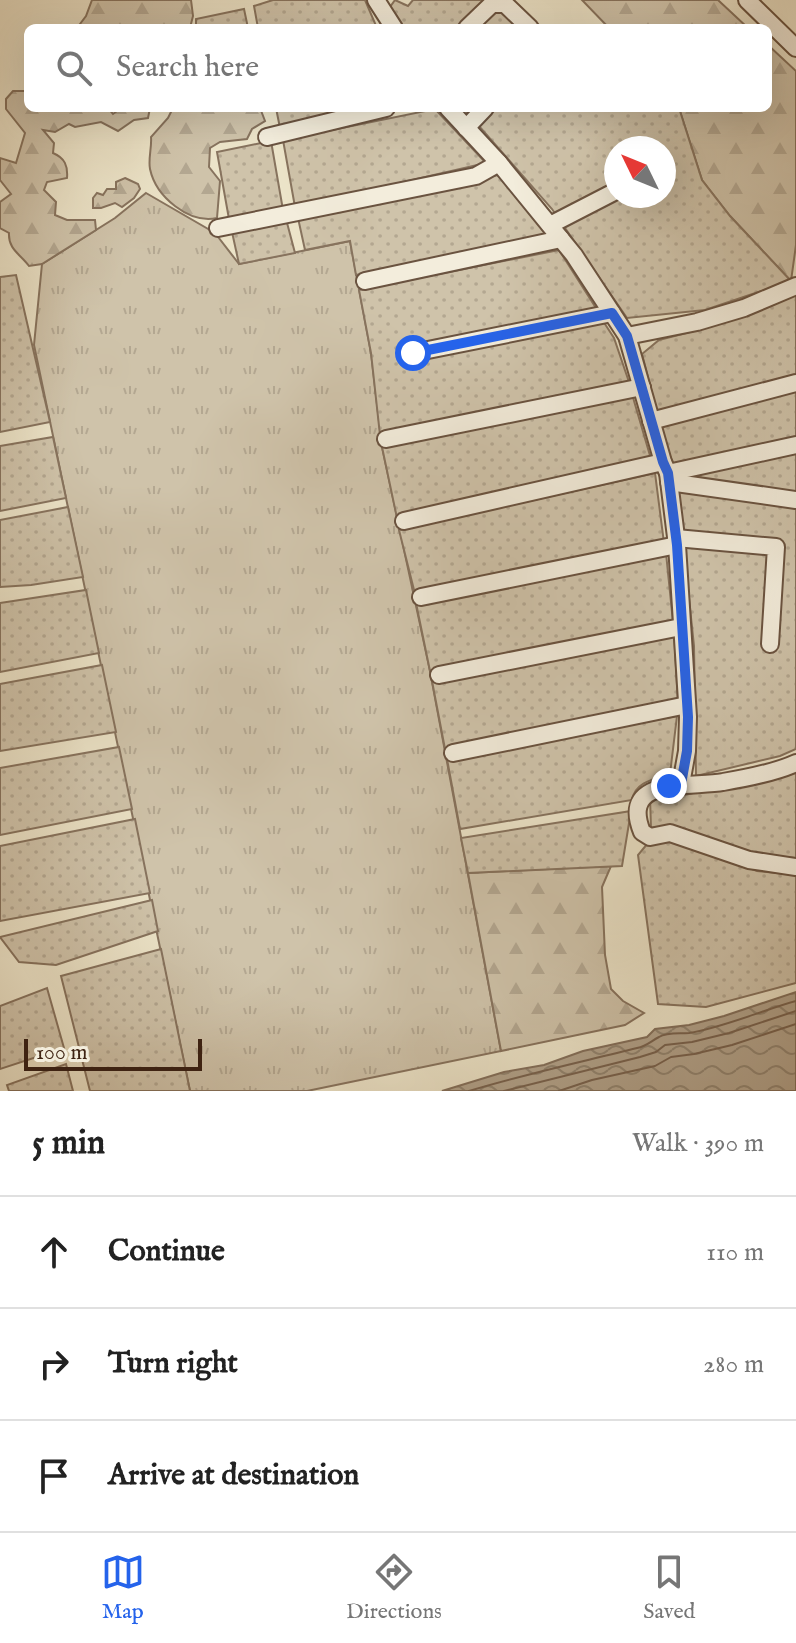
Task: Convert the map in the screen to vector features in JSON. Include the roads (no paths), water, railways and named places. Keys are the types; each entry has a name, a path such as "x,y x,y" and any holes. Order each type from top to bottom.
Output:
{"street":[{"path":"376,0 391,24"},
{"path":"747,0 789,32 796,48"},
{"path":"471,24 492,4 505,4 526,24"},
{"path":"267,137 370,112"},
{"path":"452,112 499,163 561,239 627,336 666,472 677,541 687,705 687,751 681,784"},
{"path":"466,128 481,112"},
{"path":"218,228 476,176 499,163"},
{"path":"550,225 604,197"},
{"path":"365,281 561,239"},
{"path":"627,336 697,322 744,308 796,286"},
{"path":"413,353 612,313"},
{"path":"651,421 796,383"},
{"path":"386,439 642,387"},
{"path":"404,521 796,445"},
{"path":"666,472 796,500"},
{"path":"421,597 677,541 776,547 770,644"},
{"path":"439,675 681,627"},
{"path":"453,753 687,705"},
{"path":"796,763 721,783 681,784 652,791 643,797 638,806 638,817 645,835 657,837 670,833 749,860 796,867"}],"water":[{"path":"796,992 796,1091 442,1091 504,1072 544,1065 583,1051 647,1037 655,1029 724,1016"}]}
